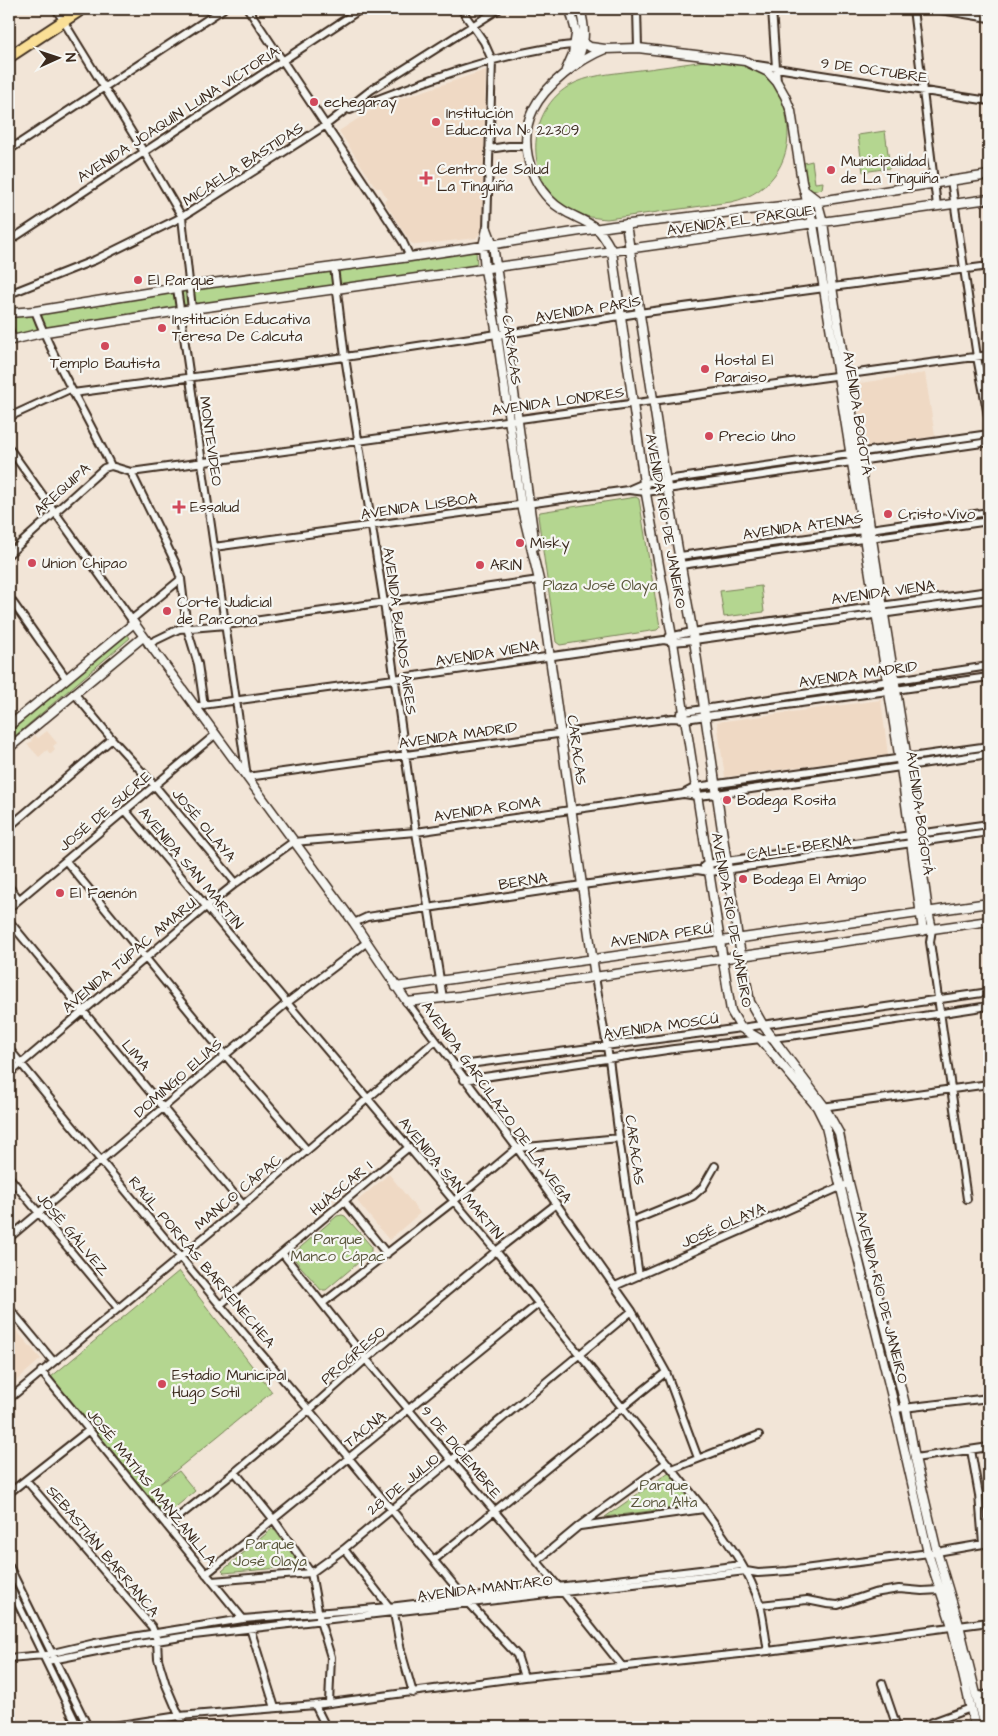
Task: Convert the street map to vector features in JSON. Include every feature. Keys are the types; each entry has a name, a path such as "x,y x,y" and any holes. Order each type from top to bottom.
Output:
{"main road":[{"path":"9,57 82,9"}],"street":[{"path":"56,9 182,217 192,309"},
{"path":"9,150 223,9"},
{"path":"248,9 403,242 410,257"},
{"name":"AVENIDA JOAQUÍN LUNA VICTORIA","path":"9,241 361,9"},
{"path":"9,448 148,644 179,629 226,625 539,580 530,503 493,245 487,229 492,60 484,42 461,9"},
{"name":"MICAELA BASTIDAS","path":"9,294 95,260 182,217 326,125 371,90 499,9"},
{"path":"562,77 575,44 576,34 570,9"},
{"path":"572,69 584,44 584,29 580,9"},
{"path":"637,9 638,48"},
{"path":"772,9 777,82"},
{"path":"913,9 937,206"},
{"path":"935,9 989,18"},
{"path":"576,34 584,44"},
{"path":"344,112 492,60 546,48 575,44 605,49"},
{"name":"AVENIDA BOGOTÁ","path":"605,49 638,48 745,61 768,72 786,96 791,110 804,190 828,288 915,839 932,929"},
{"path":"605,49 588,56 542,95 533,110 527,146 532,172 538,185 558,209 597,229 610,248"},
{"name":"9 DE OCTUBRE","path":"756,65 989,101"},
{"path":"489,149 527,146"},
{"name":"AVENIDA EL PARQUE","path":"9,313 35,311 189,286 410,257 626,224 807,202 989,175"},
{"path":"951,180 977,357 989,421"},
{"path":"804,190 817,200"},
{"name":"AVENIDA BOGOTÁ","path":"817,200 824,224 828,288"},
{"name":"AVENIDA EL PARQUE","path":"11,340 43,332 192,309 485,270 610,248 630,249 989,200"},
{"path":"572,233 575,228 574,216"},
{"name":"AVENIDA RÍO DE JANEIRO","path":"626,224 653,401 682,565 738,938 750,1002 772,1038 839,1133 849,1183 906,1408 915,1458 937,1552 956,1625 978,1696 984,1727"},
{"path":"610,248 613,226"},
{"name":"CARACAS","path":"487,229 483,246 485,270 497,334 521,505 539,580 592,958 610,1059 619,1138 639,1276"},
{"name":"AVENIDA RÍO DE JANEIRO","path":"610,248 645,488 685,716 731,1010 740,1028 760,1039 821,1107 896,1409 928,1553 940,1590 956,1625 975,1727"},
{"name":"AVENIDA PARÍS","path":"9,417 72,391 189,378 506,334 639,313 989,266"},
{"name":"AVENIDA BUENOS AIRES","path":"334,267 345,356 384,603 404,755 443,998"},
{"name":"MONTEVIDEO","path":"177,288 247,777"},
{"path":"35,311 43,332 111,466 131,472 175,562 181,579 188,628 198,664 204,706"},
{"path":"9,330 11,340"},
{"name":"AVENIDA LONDRES","path":"131,472 989,355"},
{"name":"AVENIDA LISBOA","path":"214,547 628,490 668,488 989,434"},
{"name":"AVENIDA LISBOA","path":"645,488 666,480 989,442"},
{"name":"AREQUIPA","path":"9,554 104,468 111,466"},
{"name":"AVENIDA ATENAS","path":"682,565 989,512"},
{"name":"AVENIDA ATENAS","path":"680,556 989,521"},
{"path":"9,726 181,579"},
{"name":"AVENIDA VIENA","path":"693,636 879,605 989,590"},
{"path":"9,597 66,678"},
{"name":"AVENIDA VIENA","path":"195,706 672,638 881,615 989,599"},
{"path":"9,748 143,636"},
{"name":"AVENIDA GARCILAZO DE LA VEGA","path":"148,644 368,942 396,987 464,1080 517,1148 632,1311 666,1372 698,1458"},
{"name":"AVENIDA MADRID","path":"247,777 672,718 989,666"},
{"name":"AVENIDA MADRID","path":"705,713 892,691 989,677"},
{"name":"JOSÉ OLAYA","path":"74,693 236,883"},
{"name":"JOSÉ DE SUCRE","path":"9,908 216,734"},
{"path":"9,827 112,739"},
{"name":"AVENIDA ROMA","path":"293,842 416,832 697,792 716,785 989,746"},
{"name":"AVENIDA ROMA","path":"697,792 717,794 989,754"},
{"name":"AVENIDA SAN MARTÍN","path":"125,810 496,1251 704,1509 746,1571 760,1605 768,1651"},
{"path":"915,839 989,824"},
{"path":"915,839 989,832"},
{"name":"AVENIDA BOGOTÁ","path":"915,839 923,931"},
{"name":"CALLE BERNA","path":"697,870 708,864 726,861 915,839"},
{"name":"CALLE BERNA","path":"697,870 710,872 728,870 915,839"},
{"name":"AVENIDA TÚPAC AMARU","path":"9,1074 82,1010 207,906 293,842"},
{"path":"66,860 144,958 307,1150"},
{"name":"BERNA","path":"354,923 367,917 582,884 697,870"},
{"path":"9,887 19,899"},
{"name":"AVENIDA PERÚ","path":"396,987 989,903"},
{"name":"LIMA","path":"9,921 243,1205"},
{"name":"AVENIDA PERÚ","path":"407,1002 989,921"},
{"path":"932,929 930,942 967,1199"},
{"path":"923,931 930,942"},
{"name":"DOMINGO ELÍAS","path":"9,1238 288,1002 368,942"},
{"name":"AVENIDA MOSCÚ","path":"454,1066 740,1028 989,992"},
{"name":"AVENIDA MOSCÚ","path":"464,1080 989,1006"},
{"path":"670,1036 674,1049"},
{"name":"MANCO CÁPAC","path":"9,1398 243,1205 435,1041"},
{"name":"RAÚL PORRAS BARRENECHEA","path":"9,1049 467,1600 517,1655 524,1676"},
{"path":"532,1056 534,1070"},
{"path":"821,1107 989,1084"},
{"path":"323,1303 454,1201 517,1148 619,1138"},
{"name":"HUÁSCAR I","path":"220,1305 409,1147"},
{"path":"632,1221 693,1196 703,1187 715,1166"},
{"name":"JOSÉ GÁLVEZ","path":"9,1177 118,1308"},
{"name":"JOSÉ OLAYA","path":"615,1286 849,1183"},
{"path":"344,1202 386,1254"},
{"name":"PROGRESO","path":"167,1526 236,1472 309,1410 366,1358 556,1204"},
{"name":"9 DE DICIEMBRE","path":"283,1254 366,1358 560,1589 622,1666"},
{"path":"869,1300 878,1298"},
{"name":"TACNA","path":"206,1574 538,1304"},
{"path":"9,1308 53,1362"},
{"name":"28 DE JULIO","path":"311,1573 344,1549 632,1311"},
{"name":"JOSÉ MATÍAS MANZANILLA","path":"41,1371 243,1619"},
{"path":"434,1560 666,1372"},
{"path":"896,1409 989,1398"},
{"path":"9,1493 89,1430"},
{"path":"672,1469 759,1436"},
{"path":"915,1458 989,1447"},
{"path":"971,1450 986,1544"},
{"path":"537,1562 579,1526 666,1462"},
{"path":"236,1472 274,1520 311,1573 320,1621 332,1656 329,1704"},
{"name":"SEBASTIÁN BARRANCA","path":"26,1480 152,1627 157,1640 158,1659 166,1685 184,1727"},
{"path":"579,1526 704,1509"},
{"name":"AVENIDA MANTARO","path":"560,1589 746,1571 758,1573 788,1571 986,1544"},
{"path":"344,1549 394,1613 401,1651 413,1693"},
{"path":"54,1657 95,1643 243,1619 467,1600 742,1565"},
{"path":"9,1566 88,1727"},
{"path":"212,1581 311,1573"},
{"path":"9,1585 78,1727"},
{"path":"760,1605 807,1600 838,1605 874,1593 899,1589 940,1590"},
{"name":"AVENIDA MANTARO","path":"9,1658 54,1657 157,1640 394,1613 467,1600"},
{"path":"107,1727 178,1716 329,1704 524,1676 768,1651 989,1622"},
{"path":"250,1628 275,1708"},
{"path":"882,1683 897,1727"},
{"path":"978,1696 989,1694"},
{"path":"314,1705 326,1727"},
{"path":"919,1727 970,1708"}],"shaded area":[{"name":"Centro de Salud La Tinguiña","path":"486,70 482,231 476,238 416,245 411,243 384,201 387,199 381,188 376,188 339,131 376,107"},
{"path":"925,373 935,436 864,447 854,384"},
{"path":"881,700 888,755 725,777 717,722"},
{"path":"47,731 57,743 53,746 55,749 50,754 47,750 39,757 27,744 32,741 35,735 38,738"},
{"path":"389,1174 420,1213 389,1240 357,1201"},
{"path":"9,1322 41,1359 9,1387"}],"green space":[{"path":"711,60 739,64 755,69 772,83 780,95 786,115 787,145 784,158 778,170 759,190 731,202 607,219 577,213 560,203 547,188 539,171 536,152 537,133 543,115 554,99 569,86 584,79 599,76"},
{"path":"885,131 890,168 863,172 858,135"},
{"path":"812,161 815,183 823,182 822,189 807,192 804,163"},
{"path":"476,250 477,266 13,340 9,330 9,312"},
{"name":"Plaza José Olaya","path":"636,497 639,499 660,627 657,630 560,645 556,642 538,516 540,512"},
{"path":"761,586 764,612 724,617 720,591"},
{"path":"126,632 130,638 9,741 9,731"},
{"name":"Parque Manco Cápac","path":"337,1216 345,1216 371,1246 371,1252 326,1290 321,1290 295,1260 295,1252"},
{"name":"Estadio Municipal Hugo Sotil","path":"179,1271 272,1392 158,1485 179,1471 195,1491 165,1516 51,1377"},
{"name":"Parque Zona Alta","path":"669,1472 695,1505 605,1517"},
{"name":"Parque José Olaya","path":"273,1528 302,1566 224,1573 222,1571"}],"place":[{"name":"echegaray","path":"314,102"},
{"name":"Institución Educativa Nº 22309","path":"436,122"},
{"name":"Municipalidad de La Tinguiña","path":"831,170"},
{"name":"Centro de Salud La Tinguiña","path":"426,178"},
{"name":"El Parque","path":"138,280"},
{"name":"Institución Educativa Teresa De Calcuta","path":"162,328"},
{"name":"Templo Bautista","path":"105,346"},
{"name":"Hostal El Paraiso","path":"705,369"},
{"name":"Precio Uno","path":"709,436"},
{"name":"Essalud","path":"179,507"},
{"name":"Cristo Vivo","path":"888,514"},
{"name":"Misky","path":"520,543"},
{"name":"Union Chipao","path":"32,563"},
{"name":"ARIN","path":"480,565"},
{"name":"Corte Judicial de Parcona","path":"167,611"},
{"name":"Bodega Rosita","path":"727,800"},
{"name":"Bodega El Amigo","path":"743,879"},
{"name":"El Faenón","path":"60,893"},
{"name":"Estadio Municipal Hugo Sotil","path":"162,1384"}]}
